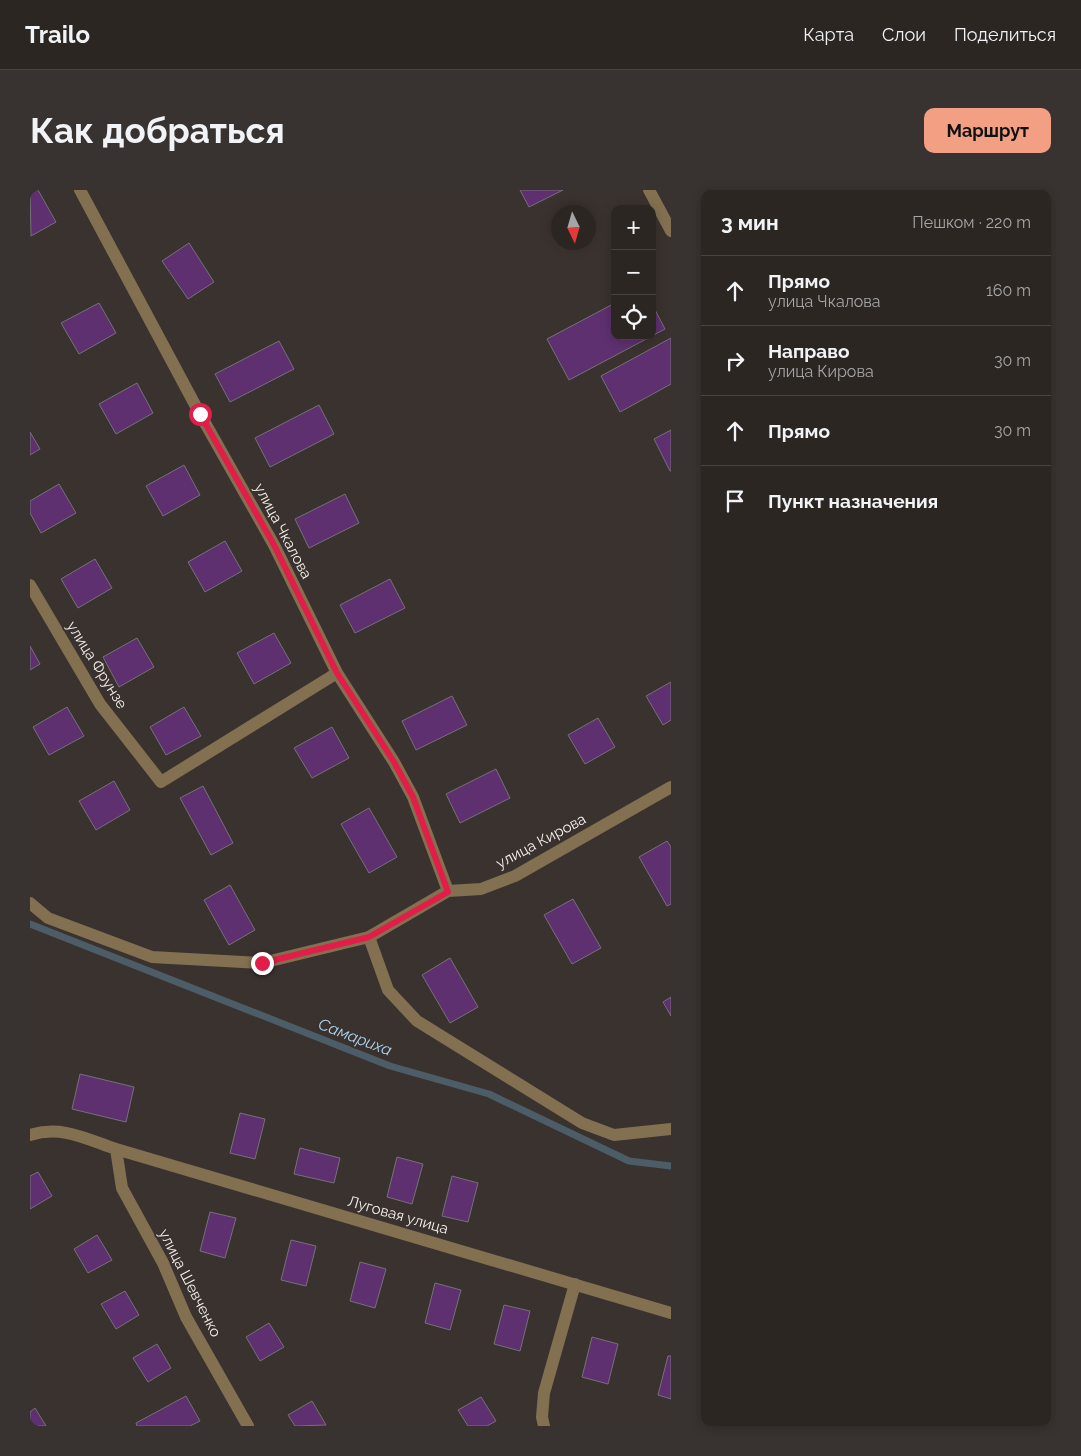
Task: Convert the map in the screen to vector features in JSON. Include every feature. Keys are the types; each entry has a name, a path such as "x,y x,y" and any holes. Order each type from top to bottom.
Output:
{"street":[{"name":"улица Чкалова","path":"80,190 200,414 274,545 337,673 394,762 413,797 448,892"},
{"path":"649,190 671,231"},
{"name":"улица Фрунзе","path":"30,585 100,704 161,782 337,673"},
{"name":"улица Кирова","path":"30,903 48,918 152,957 262,963 369,937 448,892 481,889 515,876 671,787"},
{"path":"369,937 388,990 417,1021 582,1123 614,1135 671,1129"},
{"path":"30,1135 44,1131 68,1133 116,1149"},
{"name":"Луговая улица","path":"116,1149 671,1312"},
{"name":"улица Шевченко","path":"116,1149 122,1188 163,1263 186,1316 248,1426"},
{"path":"544,1426 542,1417 544,1393 576,1284"}],"building":[{"path":"30,190 38,190 56,222 31,236"},
{"path":"520,190 563,190 529,207"},
{"path":"189,243 214,282 188,299 162,261"},
{"path":"99,303 116,333 79,354 61,323"},
{"path":"611,305 611,340 644,340 569,380 547,339"},
{"path":"656,312 665,329 656,334"},
{"path":"671,338 671,384 620,412 601,376"},
{"path":"279,341 294,369 230,402 215,374"},
{"path":"137,383 153,413 116,434 99,404"},
{"path":"319,405 334,434 270,467 255,438"},
{"path":"671,430 671,471 670,471 654,439"},
{"path":"30,432 40,449 30,455"},
{"path":"184,465 200,495 163,516 146,486"},
{"path":"59,484 76,513 41,533 30,513 30,501"},
{"path":"345,494 359,523 309,548 295,519"},
{"path":"225,541 242,571 205,592 188,562"},
{"path":"95,559 112,588 78,608 61,579"},
{"path":"390,579 405,608 355,633 340,605"},
{"path":"274,633 291,663 254,684 237,653"},
{"path":"137,638 154,667 119,687 103,657"},
{"path":"30,646 40,664 30,670"},
{"path":"671,682 671,720 663,725 646,696"},
{"path":"452,696 467,725 416,750 402,721"},
{"path":"67,707 84,736 49,755 33,727"},
{"path":"184,707 201,736 166,755 150,727"},
{"path":"598,718 615,747 585,764 568,735"},
{"path":"332,727 349,758 312,778 294,748"},
{"path":"496,769 510,798 460,823 446,794"},
{"path":"114,781 130,810 96,830 79,801"},
{"path":"203,786 233,843 211,855 180,798"},
{"path":"369,808 397,857 369,873 341,824"},
{"path":"667,841 671,847 671,904 667,906 639,857"},
{"path":"230,885 255,930 229,945 204,900"},
{"path":"573,899 601,948 572,964 544,915"},
{"path":"450,958 478,1007 450,1023 422,975"},
{"path":"671,997 671,1016 663,1002"},
{"path":"80,1074 134,1087 126,1122 72,1109"},
{"path":"240,1113 265,1119 255,1159 230,1153"},
{"path":"300,1148 340,1158 334,1183 294,1174"},
{"path":"397,1157 423,1164 412,1204 387,1197"},
{"path":"38,1172 52,1196 30,1209 30,1176"},
{"path":"452,1176 478,1183 468,1222 442,1216"},
{"path":"210,1212 236,1218 225,1258 200,1251"},
{"path":"97,1235 112,1260 88,1273 74,1249"},
{"path":"291,1240 316,1246 306,1286 281,1280"},
{"path":"360,1262 386,1269 375,1308 350,1301"},
{"path":"435,1283 461,1290 450,1330 425,1323"},
{"path":"125,1291 139,1315 116,1329 101,1304"},
{"path":"504,1305 530,1311 520,1351 494,1344"},
{"path":"269,1323 284,1347 260,1361 246,1337"},
{"path":"592,1337 618,1344 608,1384 582,1377"},
{"path":"157,1344 171,1368 148,1382 133,1358"},
{"path":"668,1356 671,1356 671,1399 658,1395"},
{"path":"186,1396 200,1421 190,1426 137,1426 136,1423"},
{"path":"481,1397 496,1421 487,1426 468,1426 458,1410"},
{"path":"312,1401 326,1425 295,1426 288,1415"},
{"path":"35,1408 46,1426 30,1426 30,1412"}],"waterway":[{"name":"Самариха","path":"30,924 390,1066 489,1094 629,1161 671,1166"}],"route":[{"path":"200,414 274,545 337,673 394,762 413,797 448,892 369,937 262,963"}]}
